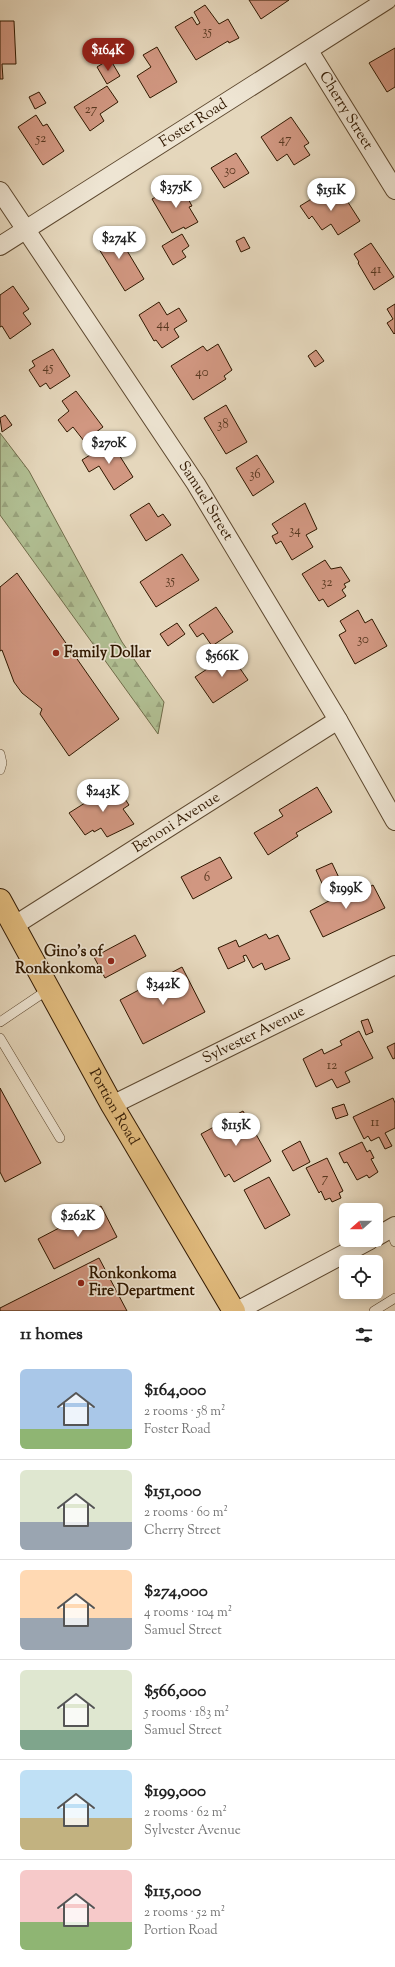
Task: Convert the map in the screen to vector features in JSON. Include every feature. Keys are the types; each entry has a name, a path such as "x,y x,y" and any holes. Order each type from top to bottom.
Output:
{"main road":[{"name":"Portion Road","path":"0,900 112,1106 235,1311"}],"street":[{"name":"Foster Road","path":"0,246 387,0"},
{"name":"Cherry Street","path":"309,51 395,190"},
{"name":"Samuel Street","path":"0,191 196,484 338,720 395,822"},
{"name":"Benoni Avenue","path":"14,925 338,720"},
{"name":"Sylvester Avenue","path":"112,1106 395,966"},
{"path":"235,1311 357,1247"}],"lane":[{"path":"0,754 2,763 0,770"},
{"path":"0,1022 49,989"},
{"path":"0,1038 60,1138"},
{"path":"374,1311 395,1298"}],"green space":[{"path":"0,433 29,471 122,642 164,702 158,734 0,515"}],"building":[{"path":"249,0 289,0 261,19"},
{"path":"205,5 219,24 228,19 239,38 229,43 228,41 196,60 175,27 192,17 197,25 200,23 194,12"},
{"path":"0,21 14,21 16,64 2,64 3,79 0,79"},
{"path":"157,47 177,82 150,98 137,76 151,67 143,55"},
{"path":"395,48 395,87 387,92 369,63"},
{"path":"110,59 120,76 107,84 97,67"},
{"path":"107,86 118,102 100,114 104,121 90,131 74,107"},
{"path":"39,92 46,103 35,109 29,97"},
{"path":"36,115 43,126 47,124 64,151 43,165 18,127"},
{"path":"291,117 309,143 304,146 310,155 294,165 287,154 277,161 261,137"},
{"path":"236,153 249,173 224,188 211,168"},
{"path":"180,184 192,206 189,207 198,222 185,229 184,227 172,233 152,199"},
{"path":"337,190 342,197 344,196 360,221 338,235 331,224 322,230 312,216 309,219 300,206 318,195 321,200"},
{"path":"114,229 144,279 125,291 94,241"},
{"path":"182,234 189,246 182,251 186,257 173,265 162,246"},
{"path":"244,237 250,248 241,252 236,241"},
{"path":"371,243 394,277 374,290 354,254"},
{"path":"13,286 29,309 23,313 31,324 10,339 2,326 0,327 0,295"},
{"path":"159,302 167,315 179,308 187,321 174,329 179,337 162,348 156,340 154,341 139,315"},
{"path":"395,304 394,334 387,323 393,319 387,309"},
{"path":"218,344 232,370 224,376 226,379 193,400 171,366 203,346 207,351"},
{"path":"53,349 70,376 50,389 46,383 40,387 29,370 35,366 32,361"},
{"path":"316,350 324,361 315,367 308,356"},
{"path":"76,391 103,427 84,441 73,427 67,432 58,420 69,411 62,401"},
{"path":"226,405 247,442 226,454 204,418"},
{"path":"5,415 12,425 2,432 0,418"},
{"path":"111,442 133,477 114,490 99,466 89,472 82,460"},
{"path":"257,455 274,482 253,496 236,468"},
{"path":"149,503 158,517 163,514 171,525 146,541 130,515"},
{"path":"305,503 317,529 306,535 313,547 292,560 281,541 276,544 272,536 278,533 272,524"},
{"path":"182,554 199,580 156,607 140,582"},
{"path":"325,560 331,569 341,567 350,581 344,584 346,587 342,590 346,596 328,607 323,599 319,601 302,574"},
{"path":"17,573 119,719 69,756 40,714 42,709 22,693 14,682 2,650 0,651 0,587"},
{"path":"216,607 233,632 212,646 203,633 197,637 189,625"},
{"path":"358,610 365,623 372,619 387,646 355,664 339,635 346,631 340,621"},
{"path":"177,623 185,634 168,646 160,634"},
{"path":"230,654 248,680 213,703 195,677"},
{"path":"115,784 129,805 123,809 134,824 107,837 101,828 94,832 93,830 85,835 69,813"},
{"path":"317,787 332,812 296,833 298,836 268,855 254,833 283,816 279,810"},
{"path":"220,857 232,878 193,899 181,877"},
{"path":"332,863 341,882 325,890 316,870"},
{"path":"373,885 385,908 323,937 310,911 340,895 337,891 343,888 349,898"},
{"path":"266,934 269,939 278,935 290,959 265,970 262,963 253,968 246,955 243,956 245,961 228,969 218,948 236,940 239,947"},
{"path":"135,935 146,956 105,978 94,957"},
{"path":"182,967 205,1012 143,1044 120,1000"},
{"path":"368,1019 373,1032 366,1035 361,1021"},
{"path":"359,1031 373,1058 345,1072 350,1082 337,1088 332,1079 316,1087 303,1059 322,1049 324,1054 342,1045 340,1041"},
{"path":"395,1043 395,1058 393,1059 387,1047"},
{"path":"0,1088 41,1163 5,1182 0,1172"},
{"path":"393,1098 395,1103 395,1128 385,1133 392,1146 385,1149 379,1137 371,1141 368,1136 364,1139 353,1117"},
{"path":"344,1104 348,1115 336,1119 332,1108"},
{"path":"243,1111 271,1161 234,1182 229,1174 225,1177 201,1134"},
{"path":"300,1141 310,1162 293,1171 282,1151"},
{"path":"362,1142 367,1152 370,1150 374,1158 371,1159 378,1172 369,1178 367,1175 357,1180 347,1162 344,1163 339,1153"},
{"path":"327,1158 343,1191 339,1193 341,1198 332,1202 330,1198 325,1200 321,1191 319,1193 306,1168"},
{"path":"269,1177 290,1215 265,1229 244,1190"},
{"path":"101,1206 117,1237 54,1269 38,1239"},
{"name":"Ronkonkoma Fire Department","path":"99,1258 127,1311 0,1311 0,1308"}],"place":[{"name":"Family Dollar","path":"56,653"},
{"name":"Gino's of Ronkonkoma","path":"111,961"},
{"name":"Ronkonkoma Fire Department","path":"81,1283"}]}
